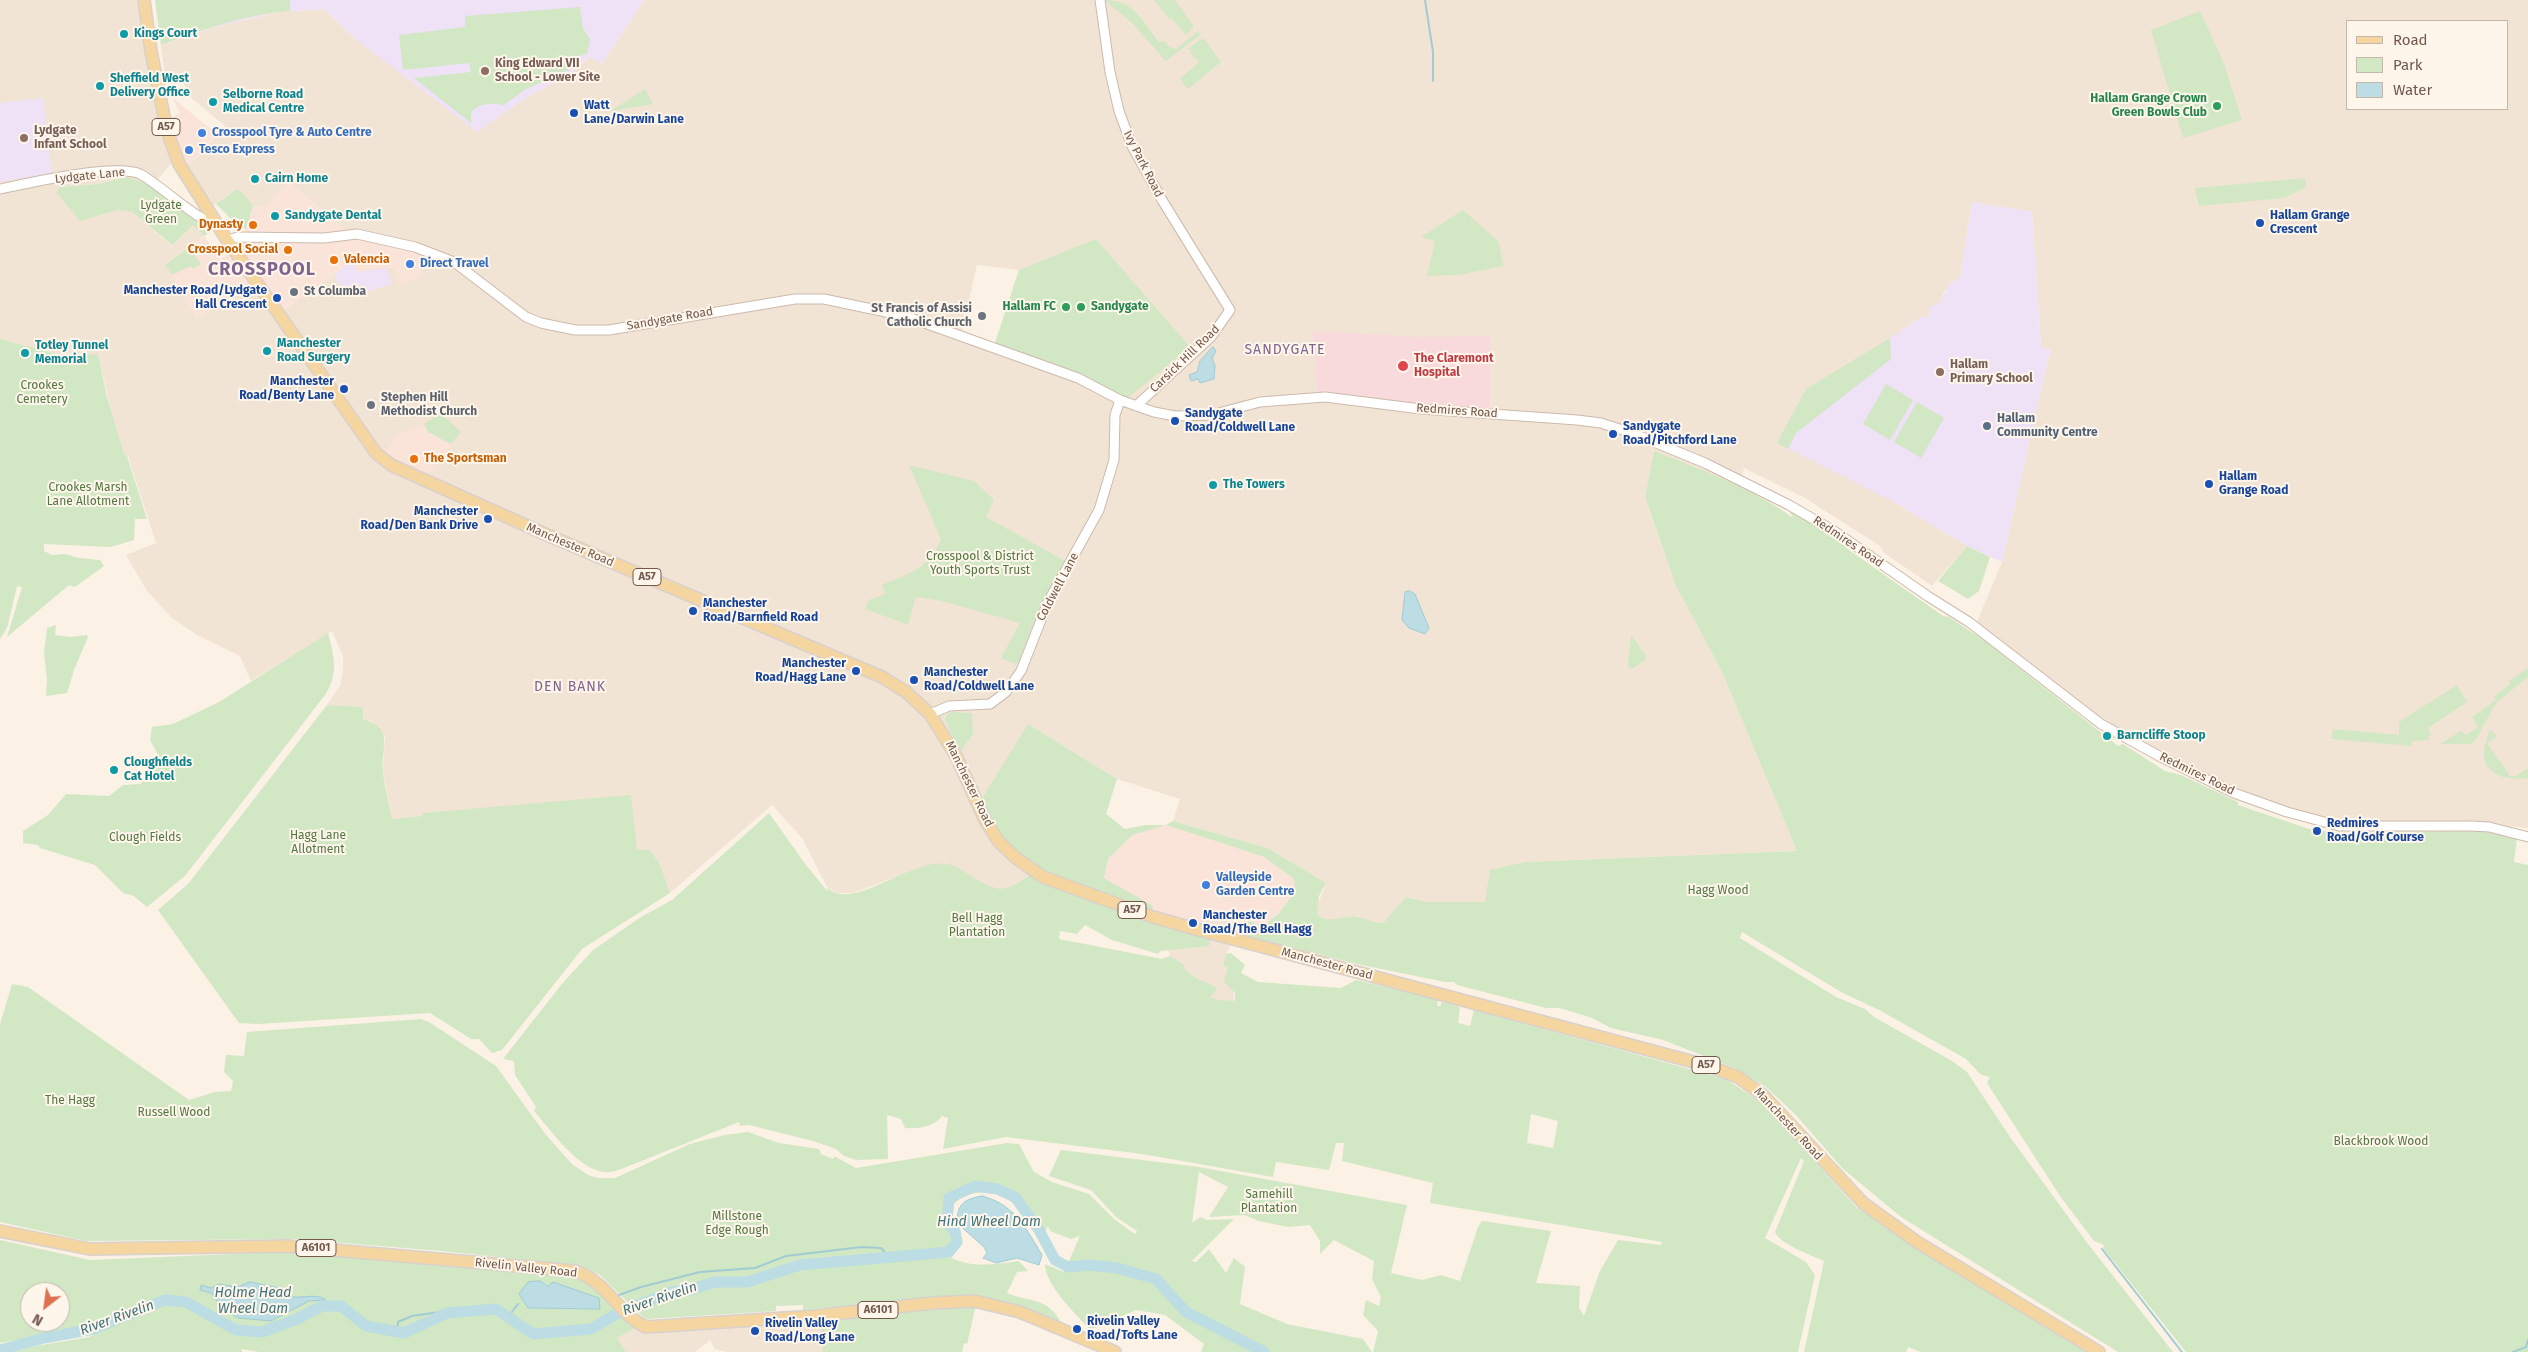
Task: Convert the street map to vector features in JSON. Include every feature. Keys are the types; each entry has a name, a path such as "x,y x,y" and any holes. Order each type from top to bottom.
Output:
{"main road":[{"name":"Manchester Road","path":"144,0 151,51 171,147 184,174 227,240 376,453 391,465 545,534 859,666 903,690 930,714 956,756 986,822 999,842 1037,874 1062,886 1160,919 1724,1070 1753,1086 1764,1096 1863,1203 1917,1242 2099,1352"},
{"name":"Rivelin Valley Road","path":"0,1231 90,1249 288,1246 575,1271 592,1278 635,1319 646,1326 824,1315 932,1303 974,1301 1020,1312 1115,1352"}],"street":[{"name":"Ivy Park Road","path":"1100,0 1110,72 1119,111 1132,146 1162,200 1230,310"},
{"name":"Lydgate Lane","path":"0,189 78,176 129,171 156,184 206,221 217,224"},
{"path":"197,214 209,211"},
{"name":"Sandygate Road","path":"227,240 238,237 324,238 358,234 415,247 434,253 469,272 499,298 526,316 541,323 575,330 609,330 795,299 824,298 843,301 905,316 934,326 1078,378 1120,400"},
{"name":"Carsick Hill Road","path":"1136,406 1211,337 1230,310"},
{"name":"Redmires Road","path":"1120,400 1154,412 1194,417 1260,402 1325,397 1421,409 1577,420 1616,428 1721,471 1827,526 1929,597 1969,622 2101,724 2159,756 2234,792 2287,812 2339,826 2489,827 2528,837"},
{"name":"Coldwell Lane","path":"930,714 949,706 990,704 1006,692 1021,671 1048,602 1100,510 1114,460 1115,415 1120,400"}],"shaded area":[{"path":"0,0 139,0 146,54 161,136 172,163 153,185 127,177 97,184 59,187 80,221 118,210 132,212 171,245 193,224 204,236 165,264 197,318 258,284 334,275 343,269 394,267 419,271 429,252 348,234 329,215 287,181 265,208 253,206 243,193 237,189 213,206 186,165 201,155 225,126 190,97 190,92 180,80 164,71 161,45 211,28 278,12 324,9 358,41 491,122 532,94 565,78 590,57 602,64 644,0 2528,0 2528,828 2463,822 2355,825 2321,820 2238,792 2167,759 2095,717 1976,624 2002,562 2049,355 2052,351 2041,347 2032,212 1972,202 1960,278 1944,292 1940,302 1928,317 1921,317 1868,353 1894,502 1967,546 1932,586 1884,553 1880,546 1805,498 1744,468 1740,486 1654,451 1645,498 1676,586 1722,672 1797,851 1525,862 1485,902 1426,902 1406,897 1383,923 1371,923 1359,916 1326,920 1316,914 1316,909 1326,883 1268,848 1173,821 1180,799 1117,779 1028,724 1035,871 1012,889 992,889 946,863 922,867 853,893 837,893 827,887 802,838 772,805 670,893 660,864 650,850 637,850 489,808 422,813 422,816 392,819 383,771 385,737 373,722 363,719 363,707 327,705 341,684 343,670 343,656 332,631 251,681 240,656 197,635 172,618 147,591 126,555 156,543 128,456 124,454 115,426 98,355 65,356 0,339","holes":["977,265 1019,270 995,343 962,331"]},
{"name":"King Edward VII School - Lower Site","path":"155,0 644,0 602,64 589,57 565,78 532,94 477,132 358,41 324,9 278,12 211,28 161,45"},
{"name":"Lydgate Infant School","path":"43,98 52,173 0,182 0,103"},
{"path":"173,98 218,135 201,155 186,165 170,117 180,114"},
{"path":"287,181 329,215 348,234 429,252 419,271 424,274 423,276 399,285 394,267 357,272 343,269 279,314 258,284 197,318 165,264 204,236 221,259 240,245 253,206 265,208"},
{"name":"Hallam Primary School","path":"1972,202 2032,212 2041,347 2052,351 2049,355 2002,562 1967,546 1894,502 1777,443 1806,389 1868,353 1921,317 1928,317 1931,305 1935,306 1940,302 1950,283 1960,278"},
{"path":"351,261 358,272 387,268 392,284 366,292 362,284 344,293 334,275"},
{"name":"The Claremont Hospital","path":"1313,331 1417,337 1490,336 1489,409 1430,406 1318,395"},
{"path":"440,413 461,432 424,482 380,457 392,443 394,436 428,422"},
{"name":"Valleyside Garden Centre","path":"1166,825 1264,857 1294,879 1295,892 1278,914 1262,927 1245,919 1237,934 1227,931 1236,918 1213,910 1204,925 1152,912 1104,878 1108,859 1132,834"},
{"path":"1213,910 1236,918 1228,932 1237,934 1226,954 1223,966 1228,966 1235,1002 1210,997 1218,988 1194,977 1183,965 1170,956 1168,949 1209,946 1211,940 1204,925"},
{"path":"820,1320 823,1352 726,1352 715,1349 710,1340 695,1352 626,1352 617,1338 639,1326"}],"green space":[{"path":"155,0 290,0 290,11 241,19 208,28 161,45"},
{"path":"1104,0 1115,1 1131,8 1159,42 1165,41 1168,46 1176,49 1198,31 1200,35 1166,61 1131,22"},
{"path":"1154,0 1175,0 1194,27 1186,35 1172,19 1170,20"},
{"path":"580,7 583,29 590,39 587,54 579,56 570,69 524,90 504,105 491,104 479,106 471,112 471,123 414,78 471,72 469,63 403,70 399,35 465,27 465,16"},
{"path":"2200,11 2224,64 2242,120 2183,138 2151,30"},
{"path":"1203,38 1221,62 1188,89 1180,79 1199,62 1191,54 1191,50 1187,49"},
{"path":"645,89 653,104 612,111 612,110"},
{"name":"Lydgate Green","path":"127,177 153,185 212,230 204,236 193,225 172,245 132,212 118,210 80,221 57,193 59,187 97,184"},
{"path":"2305,178 2306,187 2284,198 2199,206 2195,188"},
{"path":"237,189 243,193 253,206 246,229 235,223 216,204"},
{"path":"1463,210 1499,242 1503,266 1459,275 1427,276 1435,241 1421,237"},
{"name":"Sandygate","path":"1096,239 1190,347 1128,398 1061,368 995,343 1019,270"},
{"path":"193,244 198,250 193,253 201,264 193,269 191,266 172,275 165,265"},
{"path":"1890,338 1891,359 1796,433 1788,449 1777,443 1806,389"},
{"path":"0,339 65,356 98,354 106,393 124,454 127,456 147,519 135,519 134,540 111,547 44,544 44,551 52,555 65,554 79,558 100,560 104,566 75,587 69,585 7,637 22,587 17,586 7,628 0,639"},
{"path":"1886,384 1913,400 1890,440 1863,424"},
{"path":"1917,402 1944,418 1921,458 1894,442"},
{"path":"440,413 461,432 451,444 428,432 424,424"},
{"path":"1654,451 1708,472 1760,497 1793,518 1789,511 1836,538 1849,550 1943,616 1949,617 1985,641 2118,746 2123,744 2165,771 2181,775 2238,802 2238,805 2309,829 2358,836 2377,832 2481,831 2517,838 2514,862 2528,865 2528,1352 2186,1352 2103,1248 2104,1245 2094,1241 2060,1196 1987,1083 1990,1077 1980,1074 1966,1059 1881,1011 1841,992 1742,932 1740,938 1836,997 1865,1009 1874,1017 1952,1061 1967,1072 2010,1137 2088,1244 2173,1352 2118,1352 1901,1217 1842,1168 1796,1115 1766,1087 1737,1069 1663,1040 1611,1028 1592,1018 1560,1008 1546,1008 1457,985 1454,982 1445,982 1357,964 1237,934 1245,919 1262,927 1278,914 1295,892 1294,879 1264,857 1166,825 1173,821 1268,848 1326,883 1319,896 1317,914 1327,919 1355,916 1383,923 1406,897 1426,902 1485,902 1490,870 1525,862 1797,851 1722,672 1676,586 1645,497"},
{"name":"Crosspool & District Youth Sports Trust","path":"909,465 974,481 994,500 986,517 1065,561 1039,608 1018,663 1015,664 1001,658 1020,623 942,601 916,597 908,625 865,609 869,600 886,594 882,585 918,569 924,564 931,557 941,539"},
{"path":"1967,546 1990,557 1979,591 1968,599 1938,581"},
{"path":"56,625 55,635 70,637 87,635 88,637 74,670 67,693 46,696 47,679 44,653 47,628"},
{"name":"Clough Fields","path":"328,633 334,672 325,695 185,876 147,907 134,896 123,893 95,865 40,848 38,845 23,843 23,831 48,815 66,794 109,796 123,785 140,784 161,765 161,760 150,740 152,727 173,724 219,702"},
{"path":"1631,635 1646,656 1646,659 1632,669 1628,667"},
{"path":"2528,668 2528,677 2496,703 2475,741 2470,744 2440,744 2461,731 2466,735 2478,727 2472,717 2496,700 2494,697 2510,684 2509,681"},
{"path":"2457,685 2467,702 2428,728 2431,734 2428,737 2429,740 2413,741 2411,746 2331,739 2333,729 2399,735 2399,722"},
{"name":"Hagg Lane Allotment","path":"327,705 363,707 363,719 380,728 384,740 383,773 392,819 422,816 422,813 631,795 637,850 650,850 660,864 670,893 582,949 502,1050 492,1053 479,1039 471,1039 430,1013 258,1024 239,1023 158,910 188,884"},
{"path":"952,712 972,713 973,734 960,752 945,720 947,714"},
{"path":"1028,724 1117,779 1106,814 1125,829 1145,825 1166,825 1132,835 1108,859 1104,878 1153,906 1150,922 1211,940 1209,946 1160,951 1158,954 1112,940 1085,925 1077,934 1060,931 1059,939 1162,959 1170,956 1184,965 1184,968 1194,977 1218,988 1210,997 1219,1000 1235,1001 1235,993 1224,982 1228,967 1223,966 1226,954 1231,953 1245,965 1241,973 1258,982 1341,988 1356,980 1438,999 1437,1005 1440,1007 1442,1002 1460,1007 1458,1023 1470,1026 1474,1010 1726,1079 1762,1103 1857,1208 2086,1352 1921,1352 1908,1347 1906,1352 1804,1352 1824,1261 1804,1253 1783,1241 1775,1232 1804,1161 1801,1158 1765,1238 1806,1262 1815,1275 1798,1352 1373,1352 1378,1331 1363,1315 1366,1300 1379,1306 1381,1297 1372,1279 1374,1261 1334,1240 1320,1254 1320,1241 1310,1225 1288,1227 1259,1221 1244,1215 1209,1217 1228,1187 1199,1172 1192,1223 1200,1217 1207,1220 1234,1219 1192,1261 1196,1262 1209,1249 1226,1273 1234,1258 1245,1267 1240,1304 1287,1324 1363,1339 1372,1352 1201,1352 1204,1344 1165,1315 1136,1310 1090,1330 1056,1290 1046,1272 1045,1264 1064,1272 1080,1236 1071,1239 1050,1231 1048,1226 1041,1239 1022,1213 1009,1200 999,1195 987,1193 975,1193 965,1196 956,1202 951,1209 951,1219 957,1230 945,1253 961,1262 971,1264 1019,1261 1028,1271 1017,1272 1007,1293 1045,1305 1057,1316 1062,1325 1034,1311 995,1300 965,1295 803,1310 803,1305 776,1306 776,1311 648,1319 643,1317 600,1275 582,1266 441,1251 295,1239 86,1241 0,1222 0,1024 12,984 28,987 189,1100 215,1092 231,1091 233,1081 224,1072 226,1055 244,1056 247,1032 421,1019 429,1022 496,1066 546,1135 572,1164 588,1175 598,1178 615,1178 690,1144 725,1135 748,1132 779,1143 819,1149 821,1154 833,1159 834,1156 856,1168 1007,1143 1019,1144 1034,1172 1052,1182 1089,1194 1114,1219 1135,1234 1137,1231 1116,1217 1091,1190 1049,1176 1061,1150 1199,1167 1407,1205 1391,1273 1422,1280 1441,1275 1460,1281 1478,1227 1482,1221 1551,1231 1536,1283 1580,1286 1579,1308 1584,1316 1600,1271 1618,1240 1661,1245 1662,1242 1430,1203 1433,1183 1342,1161 1344,1143 1336,1143 1329,1170 1276,1162 1273,1177 1142,1154 1006,1137 943,1149 948,1118 942,1116 934,1123 925,1126 905,1128 901,1119 887,1115 888,1159 856,1160 844,1156 836,1149 813,1141 749,1125 740,1126 739,1122 624,1168 605,1172 585,1165 566,1148 534,1111 536,1107 515,1075 514,1061 503,1059 561,985 593,950 641,917 672,900 769,813 828,892 827,887 836,893 847,894 861,891 920,867 934,864 953,865 979,881 995,888 1009,887 1035,871 1003,840 980,802","holes":["1531,1114 1558,1121 1553,1148 1527,1143"]},
{"path":"2490,730 2497,736 2487,743 2510,776 2516,776 2528,768 2528,778 2515,779 2505,777 2496,774 2490,769 2484,753"},
{"path":"0,1240 90,1260 305,1251 575,1276 594,1285 606,1300 619,1310 589,1327 533,1332 497,1307 451,1310 403,1329 370,1324 340,1304 321,1305 296,1317 261,1328 236,1326 187,1299 170,1297 96,1325 70,1330 70,1282 20,1282 20,1332 59,1332 0,1343","holes":["540,1281 600,1309 528,1308"]},
{"path":"166,1302 186,1304 234,1331 262,1334 296,1322 322,1307 341,1309 365,1328 403,1336 449,1315 495,1311 532,1335 590,1332 625,1313 639,1326 617,1338 626,1352 259,1352 242,1349 242,1352 13,1352 89,1337"},
{"path":"976,1305 967,1344 964,1343 962,1352 823,1352 820,1320 934,1306"}],"water":[{"path":"1213,347 1216,351 1212,358 1215,366 1214,379 1200,383 1198,379 1191,381 1189,375 1197,372 1200,361"},
{"path":"1410,591 1415,594 1429,628 1425,634 1409,628 1402,620 1405,592"},
{"name":"Hind Wheel Dam","path":"982,1196 1003,1205 1018,1218 1042,1255 1039,1265 1017,1258 996,1263 983,1258 987,1253 984,1247 957,1223 960,1207 966,1201"},
{"path":"540,1281 548,1286 553,1282 599,1298 600,1309 528,1308 519,1294 528,1282"},
{"name":"Holme Head Wheel Dam","path":"250,1282 284,1289 284,1294 289,1296 317,1296 326,1300 309,1301 271,1321 238,1318 224,1310 211,1293 200,1290 201,1285 211,1288 219,1284 237,1287"}],"waterway":[{"path":"1425,0 1433,52 1433,81"},
{"name":"River Rivelin","path":"0,1350 44,1338 94,1329 165,1300 186,1302 236,1330 262,1332 297,1319 322,1306 341,1306 366,1326 404,1333 447,1313 496,1309 533,1334 591,1329 620,1312 672,1292 690,1290 714,1282 747,1282 800,1265 949,1252 957,1242 955,1231 947,1222 949,1198 975,1186 997,1189 1015,1197 1039,1230 1055,1260 1068,1267 1090,1265 1117,1268 1156,1279 1186,1312 1264,1352"},
{"path":"619,1295 641,1287 700,1272 755,1268 786,1256 862,1247 881,1248 889,1257"},
{"path":"2102,1249 2182,1352"},
{"path":"508,1317 518,1304"},
{"path":"397,1332 398,1322 412,1316 446,1311 449,1313"},
{"path":"2513,1352 2526,1347 2528,1340"}],"place":[{"name":"Kings Court","path":"124,34"},
{"name":"King Edward VII School - Lower Site","path":"485,71"},
{"name":"Sheffield West Delivery Office","path":"100,86"},
{"name":"Selborne Road Medical Centre","path":"213,102"},
{"name":"Hallam Grange Crown Green Bowls Club","path":"2217,106"},
{"name":"Watt Lane/Darwin Lane","path":"574,113"},
{"name":"Crosspool Tyre & Auto Centre","path":"202,133"},
{"name":"Lydgate Infant School","path":"24,138"},
{"name":"Tesco Express","path":"189,150"},
{"name":"Cairn Home","path":"255,179"},
{"name":"Sandygate Dental","path":"275,216"},
{"name":"Hallam Grange Crescent","path":"2260,223"},
{"name":"Dynasty","path":"253,225"},
{"name":"Crosspool Social","path":"288,250"},
{"name":"Valencia","path":"334,260"},
{"name":"Direct Travel","path":"410,264"},
{"name":"St Columba","path":"294,292"},
{"name":"Manchester Road/Lydgate Hall Crescent","path":"277,298"},
{"name":"Hallam FC","path":"1066,307"},
{"name":"Sandygate","path":"1081,307"},
{"name":"St Francis of Assisi Catholic Church","path":"982,316"},
{"name":"Manchester Road Surgery","path":"267,351"},
{"name":"Totley Tunnel Memorial","path":"25,353"},
{"name":"The Claremont Hospital","path":"1403,366"},
{"name":"Hallam Primary School","path":"1940,372"},
{"name":"Manchester Road/Benty Lane","path":"344,389"},
{"name":"Stephen Hill Methodist Church","path":"371,405"},
{"name":"Sandygate Road/Coldwell Lane","path":"1175,421"},
{"name":"Hallam Community Centre","path":"1987,426"},
{"name":"Sandygate Road/Pitchford Lane","path":"1613,434"},
{"name":"The Sportsman","path":"414,459"},
{"name":"Hallam Grange Road","path":"2209,484"},
{"name":"The Towers","path":"1213,485"},
{"name":"Manchester Road/Den Bank Drive","path":"488,519"},
{"name":"Manchester Road/Barnfield Road","path":"693,611"},
{"name":"Manchester Road/Hagg Lane","path":"856,671"},
{"name":"Manchester Road/Coldwell Lane","path":"914,680"},
{"name":"Barncliffe Stoop","path":"2107,736"},
{"name":"Cloughfields Cat Hotel","path":"114,770"},
{"name":"Redmires Road/Golf Course","path":"2317,831"},
{"name":"Valleyside Garden Centre","path":"1206,885"},
{"name":"Manchester Road/The Bell Hagg","path":"1193,923"},
{"name":"Rivelin Valley Road/Tofts Lane","path":"1077,1329"},
{"name":"Rivelin Valley Road/Long Lane","path":"755,1331"}],"district":[{"name":"CROSSPOOL","path":"262,270"},
{"name":"SANDYGATE","path":"1285,350"},
{"name":"DEN BANK","path":"570,687"}],"park label":[{"name":"Crookes Cemetery","path":"42,393"},
{"name":"Crookes Marsh Lane Allotment","path":"88,495"},
{"name":"Hagg Wood","path":"1718,891"},
{"name":"Bell Hagg Plantation","path":"977,926"},
{"name":"The Hagg","path":"70,1101"},
{"name":"Russell Wood","path":"174,1113"},
{"name":"Blackbrook Wood","path":"2381,1142"},
{"name":"Samehill Plantation","path":"1269,1202"},
{"name":"Millstone Edge Rough","path":"737,1224"}]}
